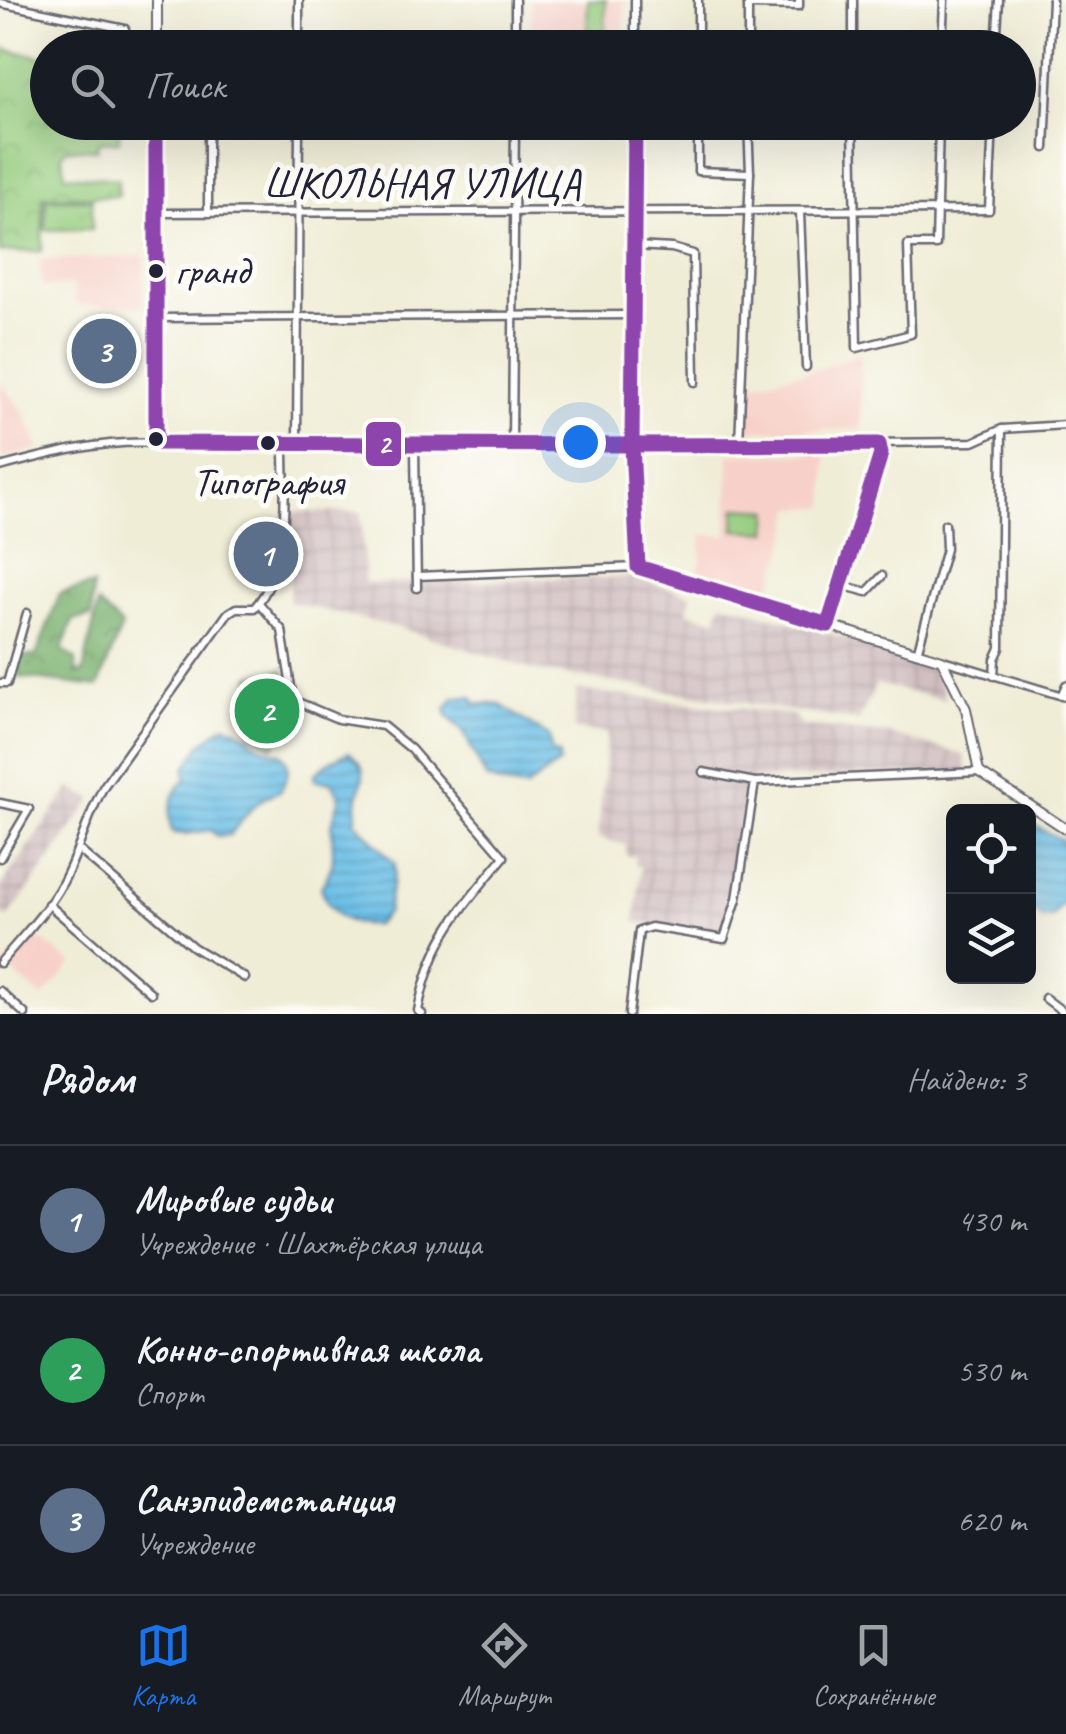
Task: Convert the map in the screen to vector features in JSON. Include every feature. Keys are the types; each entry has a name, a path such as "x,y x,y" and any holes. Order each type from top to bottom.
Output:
{"street":[{"path":"156,30 157,0"},
{"path":"299,0 299,30"},
{"path":"515,0 516,30"},
{"path":"636,0 636,30"},
{"path":"698,0 698,30"},
{"path":"748,30 748,2 799,6 799,0"},
{"path":"853,0 853,30"},
{"path":"943,30 944,0"},
{"path":"997,30 998,0"},
{"path":"1045,148 1052,0"},
{"path":"0,3 125,28"},
{"path":"156,140 156,444"},
{"path":"208,140 208,214"},
{"path":"297,445 299,140"},
{"path":"512,444 516,140"},
{"path":"635,140 632,445 638,567"},
{"path":"698,140 698,171 750,173"},
{"path":"739,444 749,140"},
{"path":"853,140 857,348 911,334 908,246 936,245 938,140"},
{"name":"ШКОЛЬНАЯ УЛИЦА","path":"156,213 989,210 992,140"},
{"path":"800,212 806,367"},
{"path":"635,246 672,248 693,254 695,382"},
{"path":"154,318 634,314"},
{"path":"0,468 64,450 113,443 879,444 973,442 1002,429 1066,425"},
{"path":"994,676 1000,648 1002,429"},
{"path":"415,444 417,588"},
{"path":"828,625 881,454 879,444"},
{"path":"0,963 66,878 87,818 104,786 228,613 236,608 254,608 259,601 276,568 283,538 284,446"},
{"path":"918,653 946,549 945,524"},
{"path":"417,576 638,567 994,676 1065,692"},
{"path":"840,584 867,592 882,576"},
{"path":"259,601 282,630 294,700 338,719 383,726 411,749 504,857 465,901 440,941 424,982 418,1011 422,1014"},
{"path":"0,683 6,682 27,613"},
{"path":"942,660 966,709 979,772"},
{"path":"703,772 755,782 979,772 1066,829"},
{"path":"629,1014 639,931 650,926 724,939 737,899 755,782"},
{"path":"0,803 29,809 0,858"},
{"path":"78,850 193,947 245,978"},
{"path":"48,904 151,993"},
{"path":"0,991 25,1014"},
{"path":"1044,998 1066,1014"}],"shaded area":[{"path":"531,0 624,0 624,30 532,30"},
{"path":"144,256 143,307 76,305 73,285 42,287 40,260"},
{"path":"860,354 861,429 744,431 744,385 819,369"},
{"path":"0,382 23,411 39,449 0,458"},
{"path":"729,454 826,454 826,507 793,508 787,542 766,599 696,580 701,534 727,536"},
{"path":"291,512 361,512 365,584 634,577 691,595 687,612 716,620 722,602 933,664 946,700 876,684 859,721 530,669 400,628 290,602"},
{"path":"577,690 794,715 801,726 889,734 964,755 967,772 749,779 724,927 719,933 635,922 641,867 635,865 635,856 626,856 626,845 598,838 607,733 574,729"},
{"path":"70,788 93,799 8,918 0,913 0,887"},
{"path":"31,933 73,963 43,998 4,965"}],"green space":[{"path":"588,0 606,0 605,30 587,30"},
{"path":"0,48 30,54 30,140 119,141 98,142 97,149 66,149 62,155 65,175 118,179 118,196 43,197 42,251 0,252"},
{"path":"46,199 92,199 92,229 45,230"},
{"path":"736,508 770,510 768,532 735,530"},
{"path":"93,585 91,617 73,620 62,650 76,660 76,674 83,672 98,604 122,626 98,687 18,677 22,656 36,656 60,593"},
{"path":"284,669 287,720 273,746 251,732 246,699 250,698 251,676"}],"water":[{"path":"472,697 476,704 499,704 549,737 552,753 559,754 559,763 526,788 486,778 463,731 447,716 446,709 454,698"},
{"path":"225,725 282,753 288,767 283,786 252,808 230,835 217,836 210,830 173,833 171,804 186,779 185,769 202,743"},
{"path":"349,752 363,773 355,821 395,864 388,911 376,925 341,917 329,905 321,888 333,860 332,827 340,798 332,782 315,780 314,775"},
{"path":"1036,826 1062,840 1066,853 1066,905 1062,904 1052,917 1042,918 1036,913"}],"transit line":[{"name":"2","path":"156,140 156,443 632,445"},
{"name":"2","path":"632,445 635,140"},
{"name":"2","path":"879,444 881,454 828,625 638,567 632,445 879,444"}],"place":[{"name":"гранд","path":"156,271"},
{"name":"Санэпидемстанция","path":"104,351"},
{"name":"Типография","path":"268,443"},
{"name":"Мировые судьи","path":"266,554"},
{"name":"Конно-спортивная школа","path":"267,711"}]}
